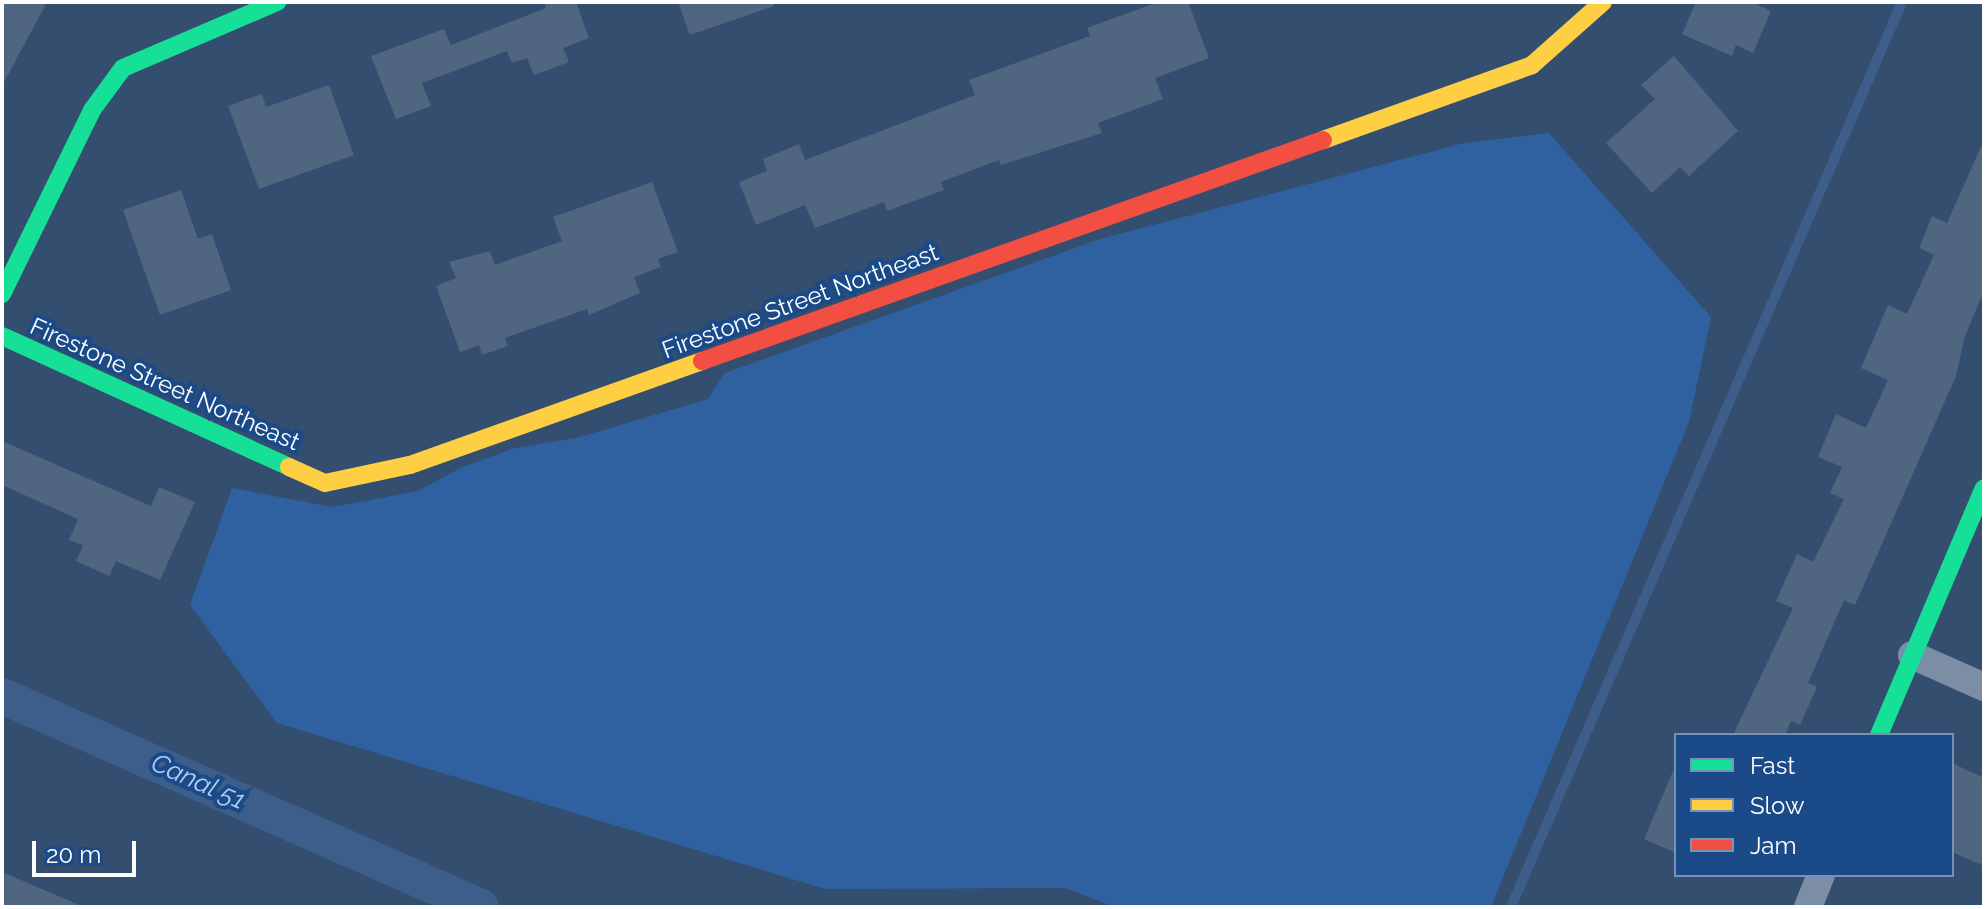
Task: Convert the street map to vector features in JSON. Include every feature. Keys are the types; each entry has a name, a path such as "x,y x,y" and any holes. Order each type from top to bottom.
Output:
{"street":[{"path":"2,294 92,110 123,68 277,2"},
{"name":"Firestone Street Northeast","path":"2,336 325,483 396,468 1532,65 1603,2"},
{"path":"1880,733 1984,488"},
{"path":"1912,655 1984,687"},
{"path":"1808,907 1820,877"}],"shaded area":[{"path":"1549,133 1711,317 1689,422 1491,907 1115,907 1065,888 825,889 277,723 190,605 232,488 333,507 418,491 460,468 515,448 580,437 708,399 725,373 1100,239 1464,143"}],"building":[{"path":"2,2 47,2 2,86"},
{"path":"544,2 576,2 589,38 563,48 569,62 534,75 527,58 512,63 507,51 422,83 431,106 396,119 371,56 444,29 451,45 546,8"},
{"path":"678,2 773,2 774,6 690,35"},
{"path":"1158,2 1188,2 1209,58 1155,78 1163,99 1098,123 1102,133 1001,165 999,160 941,182 944,190 887,211 884,202 815,228 805,205 756,225 739,182 767,171 763,159 799,144 805,160 975,95 969,80 1090,36 1087,28"},
{"path":"1696,2 1752,2 1771,11 1753,53 1736,45 1732,56 1682,34"},
{"path":"1674,56 1738,131 1689,176 1680,167 1652,193 1606,143 1655,99 1641,85"},
{"path":"329,85 354,155 259,189 228,106 262,94 266,107"},
{"path":"1984,140 1984,291 1965,336 1956,376 1855,605 1844,600 1808,683 1817,687 1800,725 1791,721 1786,733 1734,733 1793,608 1776,601 1797,554 1813,562 1844,499 1830,493 1842,467 1818,457 1836,414 1866,428 1888,380 1861,368 1888,305 1907,314 1934,255 1919,248 1932,216 1947,223"},
{"path":"652,182 678,252 658,259 661,267 634,277 640,293 589,315 587,309 505,338 508,346 482,355 479,345 460,352 436,286 456,278 449,262 490,251 495,265 562,241 553,217"},
{"path":"181,190 198,239 212,234 231,290 160,315 123,210"},
{"path":"2,441 151,506 159,487 195,502 160,580 116,561 109,576 76,561 83,545 69,540 78,519 2,485"},
{"path":"1954,764 1984,778 1984,866 1954,853"},
{"path":"1674,769 1674,852 1644,839"},
{"path":"2,872 84,907 2,907"}],"waterway":[{"path":"1511,907 1902,2"},
{"name":"Canal 51","path":"2,696 481,907"}],"traffic: fast":[{"path":"2,294 92,110 123,68 277,2"},
{"path":"2,336 289,467"},
{"path":"1880,733 1984,488"}],"traffic: slow":[{"path":"1323,140 1532,65 1603,2"},
{"path":"289,467 325,483 410,465 702,361"}],"traffic: jam":[{"path":"702,361 1323,140"}]}
